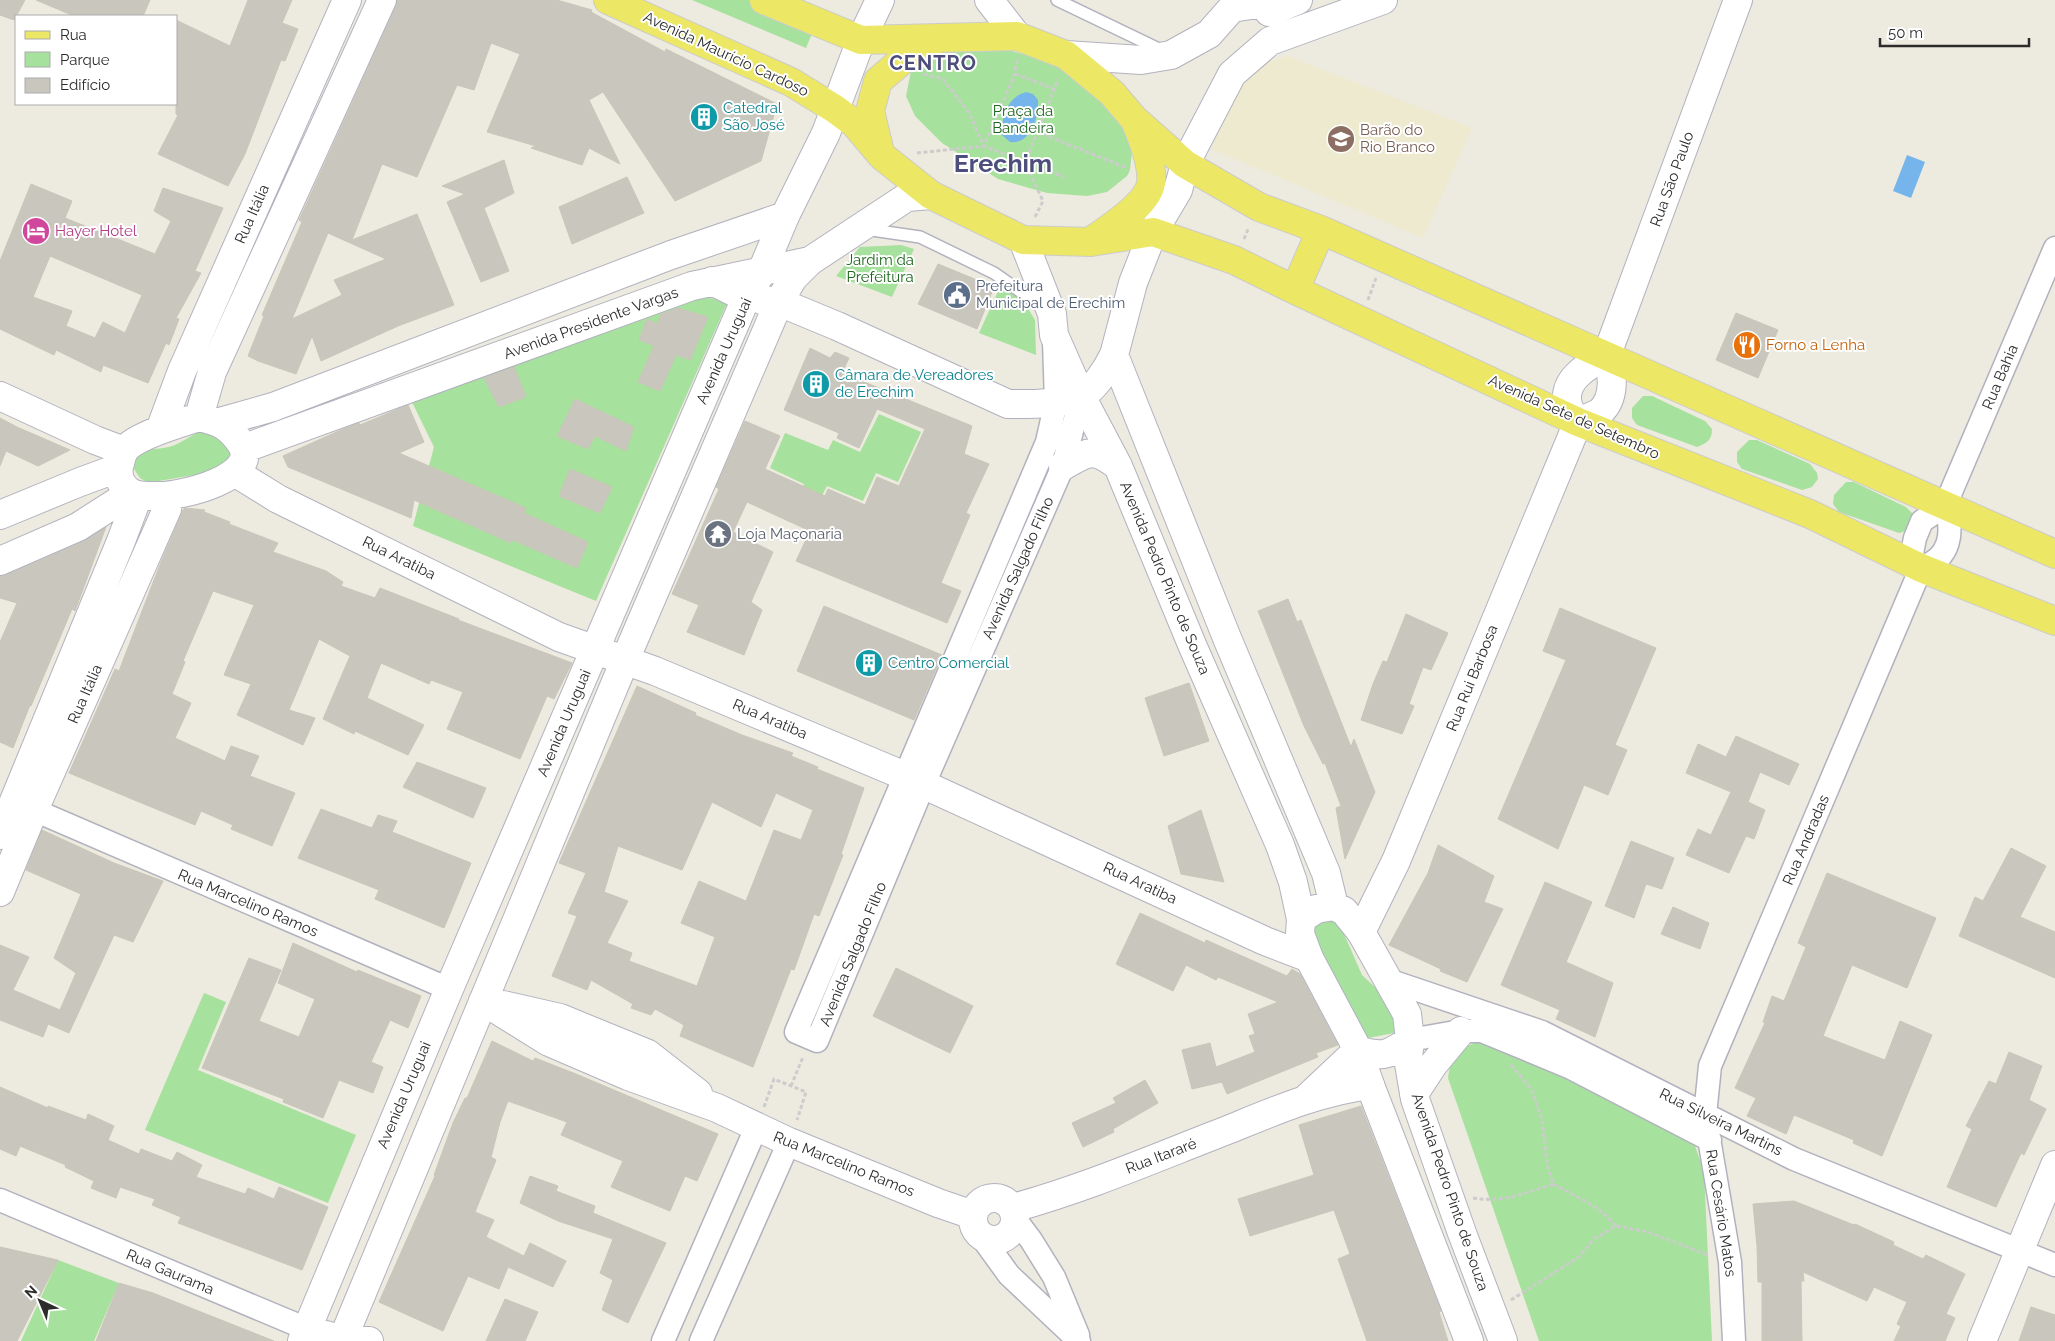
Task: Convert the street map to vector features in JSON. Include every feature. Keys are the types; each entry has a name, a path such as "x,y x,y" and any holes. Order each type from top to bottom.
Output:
{"main road":[{"name":"Rua Itália","path":"160,430 182,371 347,0"},
{"name":"Rua Itália","path":"210,420 212,372 382,0"},
{"path":"764,0 861,40 1017,36 1066,56 1112,93 1134,119 1185,164 1259,207 1321,230 2055,554"},
{"name":"Avenida Uruguai","path":"304,1335 448,990 746,298 762,271 836,109 861,40 880,0"},
{"path":"989,0 1017,36"},
{"path":"1066,56 1140,60 1171,55 1209,34 1250,5 1298,0"},
{"path":"1301,919 1316,909 1334,906 1326,873 1227,638 1114,355 1133,283 1153,232 1178,190 1185,164 1232,74 1270,41 1383,0"},
{"name":"Rua São Paulo","path":"1606,357 1738,0"},
{"name":"Avenida Maurício Cardoso","path":"619,2 791,82 836,109 855,124 882,156"},
{"path":"1250,5 1273,24 1270,41"},
{"path":"938,38 906,57 878,81 870,111 882,156 931,195 1023,240 1091,242 1135,209 1151,185 1144,143 1134,119"},
{"name":"Avenida Presidente Vargas","path":"134,495 168,496 213,484 240,461 692,286 810,260 907,197 931,195"},
{"path":"0,515 80,482 121,460 139,440 160,430 273,407 671,255 786,216"},
{"path":"1294,290 1321,230"},
{"name":"Avenida Sete de Setembro","path":"1091,242 1153,232 1234,260 1294,290 1578,422 1810,514 1921,568 2055,621"},
{"name":"Avenida Pedro Pinto de Souza","path":"1023,240 1038,276 1053,325 1069,399 1118,466 1193,647 1280,845 1293,882 1301,919 1300,934 1309,958 1358,1050 1370,1086 1469,1341"},
{"name":"Avenida Uruguai","path":"342,1341 626,660 779,302 793,278 810,260"},
{"path":"712,281 746,298 779,302 846,330 1008,404 1069,399"},
{"name":"Avenida Salgado Filho","path":"1069,399 1102,375 1114,355"},
{"path":"1606,357 1612,377 1610,400 1599,412 1578,422 1569,408 1567,393 1578,373 1589,364 1606,357"},
{"path":"0,396 95,440 121,460"},
{"path":"210,420 233,432 240,461"},
{"name":"Rua Rui Barbosa","path":"1361,932 1396,861 1578,422"},
{"path":"1063,466 1082,455 1095,452 1106,456 1118,466"},
{"path":"0,562 78,527 134,495 120,481 121,460"},
{"name":"Rua Aratiba","path":"240,461 287,504 559,637 664,674 914,780 1265,940 1309,958"},
{"name":"Rua Itália","path":"0,835 121,541 134,495"},
{"name":"Rua Itália","path":"0,892 12,802 167,509 168,496"},
{"path":"1193,647 1227,638"},
{"name":"Avenida Pedro Pinto de Souza","path":"1334,906 1348,916 1361,932 1407,1014 1410,1040 1408,1058 1414,1094 1462,1234 1503,1341"},
{"name":"Rua Marcelino Ramos","path":"448,990 483,1001 554,1030 628,1076 717,1108 756,1128 938,1203 977,1225"},
{"path":"1414,1094 1433,1065 1462,1031"},
{"path":"1358,1050 1374,1055 1393,1052 1410,1040"},
{"name":"Rua Itararé","path":"1307,1098 1358,1050"},
{"name":"Rua Itararé","path":"1015,1214 1307,1098 1354,1087 1370,1086"},
{"path":"1982,1341 2055,1165"},
{"path":"992,1197 1005,1200 1015,1214 1014,1227 1006,1237 992,1240 977,1225 980,1202 992,1197"},
{"path":"1430,1242 1462,1234"},
{"name":"Rua Gaurama","path":"304,1335 342,1341 369,1341"}],"street":[{"name":"Rua Bahia","path":"1944,506 2055,248"},
{"name":"Avenida Salgado Filho","path":"1069,399 1047,442 914,780 818,1041 807,1037 796,1032 914,780 1063,466 1069,399"},
{"path":"1944,506 1949,520 1950,534 1945,551 1930,566 1921,568 1913,559 1914,538 1922,521 1944,506"},
{"name":"Rua Andradas","path":"1705,1115 1710,1066 1921,568"},
{"name":"Rua Marcelino Ramos","path":"12,802 448,990"},
{"name":"Rua Silveira Martins","path":"1388,980 1542,1032 1794,1159 2055,1265"},
{"name":"Rua Silveira Martins","path":"1410,1040 1462,1031 1482,1031 1544,1056 1710,1140"},
{"name":"Rua Cesário Matos","path":"1705,1115 1730,1262 1734,1341"},
{"path":"663,1341 756,1128"},
{"path":"701,1341 789,1142"},
{"name":"Rua Gaurama","path":"0,1200 304,1335"},
{"path":"1015,1214 1054,1277 1079,1341"},
{"path":"977,1225 1010,1275 1079,1341"}],"lane":[{"path":"1057,0 1171,55"},
{"path":"858,228 920,237 994,273 1053,325"}],"path":[{"path":"984,146 1015,74 1018,52 1017,36"},
{"path":"1023,240 1043,201 1024,163 1055,89 1066,56"},
{"path":"919,73 943,79 969,113 984,146"},
{"path":"1015,74 1055,89"},
{"path":"1037,132 1130,170 1151,185"},
{"path":"882,156 984,146 1064,177"},
{"path":"1234,260 1259,207"},
{"path":"1360,320 1384,259"},
{"path":"791,1086 806,1051"},
{"path":"1507,1058 1515,1072 1532,1090 1542,1120 1547,1164 1553,1184 1585,1201 1610,1218 1616,1226"},
{"path":"774,1079 806,1092 789,1142"},
{"path":"1448,1194 1490,1201 1523,1194 1553,1184"},
{"path":"1492,1313 1579,1257 1595,1238 1616,1226 1648,1232 1730,1262"}],"shaded area":[{"name":"Barão do Rio Branco","path":"1288,56 1472,128 1423,238 1211,149 1226,114 1248,76 1267,62"}],"green space":[{"path":"692,0 749,0 814,29 806,48"},
{"name":"Praça da Bandeira","path":"932,49 1004,49 1044,60 1085,82 1134,134 1130,170 1127,176 1107,192 1087,196 1047,193 998,179 942,143 915,116 906,96 911,71"},
{"name":"Jardim da Prefeitura","path":"901,245 914,249 892,297 836,276 860,247"},
{"path":"1000,287 1020,295 1035,320 1036,355 979,333"},
{"path":"696,296 728,301 596,601 413,526 434,447 411,400"},
{"path":"1643,396 1652,396 1705,421 1712,429 1710,438 1697,447 1637,425 1632,418 1632,408"},
{"path":"879,414 921,432 898,482 876,473 863,501 827,486 815,509 797,502 804,484 770,468 785,433 828,450 833,440 860,452"},
{"path":"208,429 235,451 222,475 194,475 153,482 140,478 134,469 136,457 144,449 171,446"},
{"path":"1749,440 1757,440 1810,464 1817,473 1818,479 1812,487 1802,490 1742,469 1737,462 1737,452"},
{"path":"1846,482 1854,482 1906,507 1914,515 1909,530 1899,533 1839,512 1833,504 1834,495"},
{"path":"1337,918 1362,975 1395,1006 1399,1032 1368,1038 1307,928"},
{"path":"204,993 226,1002 198,1070 356,1135 328,1203 145,1130"},
{"path":"1482,1040 1690,1131 1704,1172 1712,1341 1539,1341 1448,1078 1452,1052"},
{"path":"58,1260 119,1283 94,1341 21,1341"}],"water":[{"path":"1026,92 1033,94 1038,100 1035,121 1023,139 1017,142 1010,142 1002,135 1004,115 1014,98"},
{"path":"1907,155 1925,162 1911,198 1893,191"}],"building":[{"path":"0,0 25,0 15,15 14,20 0,15"},
{"path":"36,0 150,0 143,15 72,15"},
{"path":"248,0 292,0 282,23 298,29 285,61 281,60 245,154 228,186 158,154 178,115 176,114 176,105 178,105 178,21 230,46"},
{"path":"397,0 557,0 592,10 591,12 665,52 666,49 777,104 761,161 675,201 603,92 589,100 620,164 589,148 582,165 531,148 536,146 487,132 520,54 491,43 474,90 457,85 417,177 382,164 352,240 417,214 454,305 398,326 321,361 312,336 296,374 258,361 248,356 264,316 262,315 302,222 299,220 396,6","holes":["328,233 386,259 334,280 342,295 292,319"]},
{"path":"504,160 514,193 484,208 509,271 481,282 447,202 465,194 442,186"},
{"path":"627,177 644,213 572,244 559,207"},
{"path":"31,184 72,201 65,218 155,254 171,221 154,211 163,188 223,208 195,271 201,273 176,318 179,319 169,345 166,343 148,383 103,365 101,372 56,350 54,355 0,329 0,261","holes":["50,256 142,295 125,333 103,322 95,338 66,326 72,311 33,297"]},
{"name":"Prefeitura Municipal de Erechim","path":"938,264 994,287 977,329 918,304"},
{"path":"678,308 708,317 690,360 676,355 660,391 638,382 654,346 639,340 647,319 657,324 661,314"},
{"name":"Forno a Lenha","path":"1736,313 1778,330 1758,378 1716,360"},
{"path":"810,348 830,358 835,352 849,358 842,373 972,426 964,454 989,464 966,513 970,515 941,583 961,591 947,623 796,561 810,531 747,502 733,532 773,552 751,602 762,610 744,655 687,632 699,605 672,594 719,489 716,487 745,421 780,436 765,469 825,496 828,489 865,505 877,477 899,486 925,429 877,409 859,448 837,438 839,433 784,410"},
{"path":"514,367 526,397 499,407 484,378"},
{"path":"575,399 634,427 626,451 595,436 588,449 557,436"},
{"path":"408,405 424,442 399,453 526,508 524,513 588,542 577,568 513,540 511,543 414,500 411,518 288,467 283,456 343,429 359,423 360,425"},
{"path":"0,418 70,450 38,466 6,451 0,466"},
{"path":"570,469 612,487 600,513 559,496"},
{"path":"185,508 205,510 204,512 230,522 229,524 278,543 273,552 326,571 343,582 341,586 375,598 380,588 572,663 554,699 547,696 520,759 447,729 463,692 431,680 429,684 381,663 367,698 424,725 408,755 355,731 354,734 323,719 350,656 319,639 289,710 315,718 303,745 237,715 251,684 224,675 254,605 213,591 183,661 185,662 172,694 191,703 175,738 225,761 231,746 259,756 250,776 295,793 272,846 231,829 233,825 201,811 195,825 69,773 115,669 119,671 161,562"},
{"path":"106,527 75,611 72,609 13,748 0,742 0,642 17,603 0,598 0,576 84,541"},
{"path":"1288,599 1297,622 1301,620 1351,747 1354,739 1375,792 1345,859 1336,808 1341,806 1325,763 1323,764 1304,726 1258,611"},
{"name":"Centro Comercial","path":"824,606 942,655 914,720 797,671"},
{"path":"1560,608 1656,648 1615,745 1627,750 1608,795 1584,785 1558,849 1498,819 1566,660 1543,651"},
{"path":"1406,614 1448,633 1431,670 1423,667 1409,704 1414,706 1402,734 1361,720 1373,684 1383,661 1387,662"},
{"path":"1189,683 1209,741 1164,756 1145,698"},
{"path":"637,686 696,713 695,715 742,735 793,753 791,756 818,767 817,769 864,788 841,854 843,855 819,916 814,914 794,970 791,969 753,1067 680,1036 684,1025 655,1009 651,1015 631,1008 633,1004 591,980 587,990 552,976 577,916 568,913 586,873 559,863","holes":["776,793 813,810 801,840 774,830 746,901 699,881 681,923 715,937 697,986 629,961 632,953 607,943 628,901 604,892 618,846 682,870 712,802 761,827"]},
{"path":"1736,736 1799,764 1789,785 1760,772 1748,802 1765,810 1754,839 1746,836 1729,873 1686,855 1698,829 1711,835 1731,792 1686,773 1698,744 1726,757"},
{"path":"417,762 486,788 473,818 403,787"},
{"path":"321,809 372,828 378,815 397,821 392,832 471,863 444,928 375,899 379,890 298,858"},
{"path":"1201,810 1224,882 1181,874 1168,826"},
{"path":"42,830 114,863 163,881 133,942 114,935 69,1033 48,1024 43,1037 0,1020 0,945 29,957 13,990 60,1010 76,973 54,958 81,894 26,870"},
{"path":"1631,841 1674,858 1662,889 1646,884 1634,918 1605,906"},
{"path":"1438,845 1494,876 1484,902 1503,909 1467,982 1440,971 1441,969 1389,945 1428,873"},
{"path":"2011,848 2046,866 2020,917 2055,932 2055,978 1959,936 1975,897 1983,901"},
{"path":"1827,873 1936,918 1907,988 1852,965 1823,1036 1885,1060 1900,1021 1932,1035 1882,1156 1853,1143 1854,1140 1794,1115 1786,1134 1747,1116 1756,1098 1735,1088 1765,1023 1763,1022 1772,996 1784,1001 1806,947 1798,943"},
{"path":"1545,882 1592,902 1566,962 1613,983 1595,1037 1556,1019 1560,1010 1501,985"},
{"path":"1673,907 1709,923 1700,949 1661,934"},
{"path":"1140,913 1205,943 1206,940 1287,976 1292,969 1300,974 1338,1045 1316,1053 1318,1057 1227,1094 1222,1082 1192,1089 1182,1050 1210,1043 1216,1067 1255,1052 1249,1036 1255,1034 1248,1014 1278,1002 1218,977 1216,980 1186,965 1173,991 1116,964"},
{"path":"293,943 357,972 358,970 421,996 408,1028 390,1020 371,1062 383,1067 373,1093 339,1080 323,1118 283,1102 284,1099 202,1068 249,958 281,970 259,1021 299,1037 315,999 278,983"},
{"path":"896,968 973,1006 950,1053 873,1016"},
{"path":"492,1041 533,1061 535,1058 576,1074 718,1134 697,1181 685,1176 670,1211 611,1187 623,1161 561,1135 567,1122 508,1101 500,1122 491,1157 496,1160 475,1212 494,1220 486,1237 524,1256 530,1243 566,1261 553,1287 508,1267 499,1289 468,1276 443,1331 379,1302 435,1176 453,1123 465,1098 467,1098"},
{"path":"2009,1052 2042,1066 2029,1100 2046,1109 2024,1155 2021,1153 1996,1207 1947,1187 1972,1129 1966,1126 1989,1081 1996,1084"},
{"path":"1145,1080 1158,1103 1113,1129 1114,1132 1083,1147 1072,1123 1116,1103 1113,1098"},
{"path":"0,1087 48,1108 48,1106 86,1120 88,1114 114,1126 108,1140 139,1154 141,1149 172,1161 177,1152 202,1165 196,1177 245,1194 248,1188 274,1199 279,1187 328,1207 302,1270 178,1223 181,1217 152,1205 155,1199 120,1187 116,1198 91,1188 94,1181 65,1167 66,1165 20,1146 16,1156 0,1149"},
{"path":"1361,1106 1441,1311 1439,1312 1448,1341 1367,1341 1338,1259 1350,1254 1334,1210 1250,1236 1238,1199 1314,1175 1299,1125"},
{"path":"530,1176 558,1186 556,1191 595,1206 593,1213 666,1243 628,1323 602,1310 613,1280 600,1273 613,1239 558,1221 520,1203"},
{"path":"1794,1201 1855,1224 1894,1242 1893,1245 1923,1259 1926,1255 1965,1274 1946,1314 1955,1318 1945,1341 1894,1341 1901,1326 1897,1324 1907,1302 1874,1287 1867,1301 1803,1272 1804,1281 1801,1281 1802,1341 1762,1341 1762,1282 1758,1282 1753,1204"},
{"path":"0,1247 58,1260 17,1341 0,1341"},
{"path":"119,1283 153,1293 274,1341 96,1341"},
{"path":"505,1299 538,1312 525,1341 486,1341"},
{"path":"2031,1307 2055,1315 2055,1341 2019,1341"}],"place":[{"name":"Catedral São José","path":"704,117"},
{"name":"Barão do Rio Branco","path":"1341,139"},
{"name":"Hayer Hotel","path":"36,231"},
{"name":"Prefeitura Municipal de Erechim","path":"957,295"},
{"name":"Forno a Lenha","path":"1747,345"},
{"name":"Câmara de Vereadores de Erechim","path":"816,384"},
{"name":"Loja Maçonaria","path":"718,534"},
{"name":"Centro Comercial","path":"869,663"}],"district":[{"name":"CENTRO","path":"933,63"},
{"name":"Erechim","path":"1003,163"}]}
